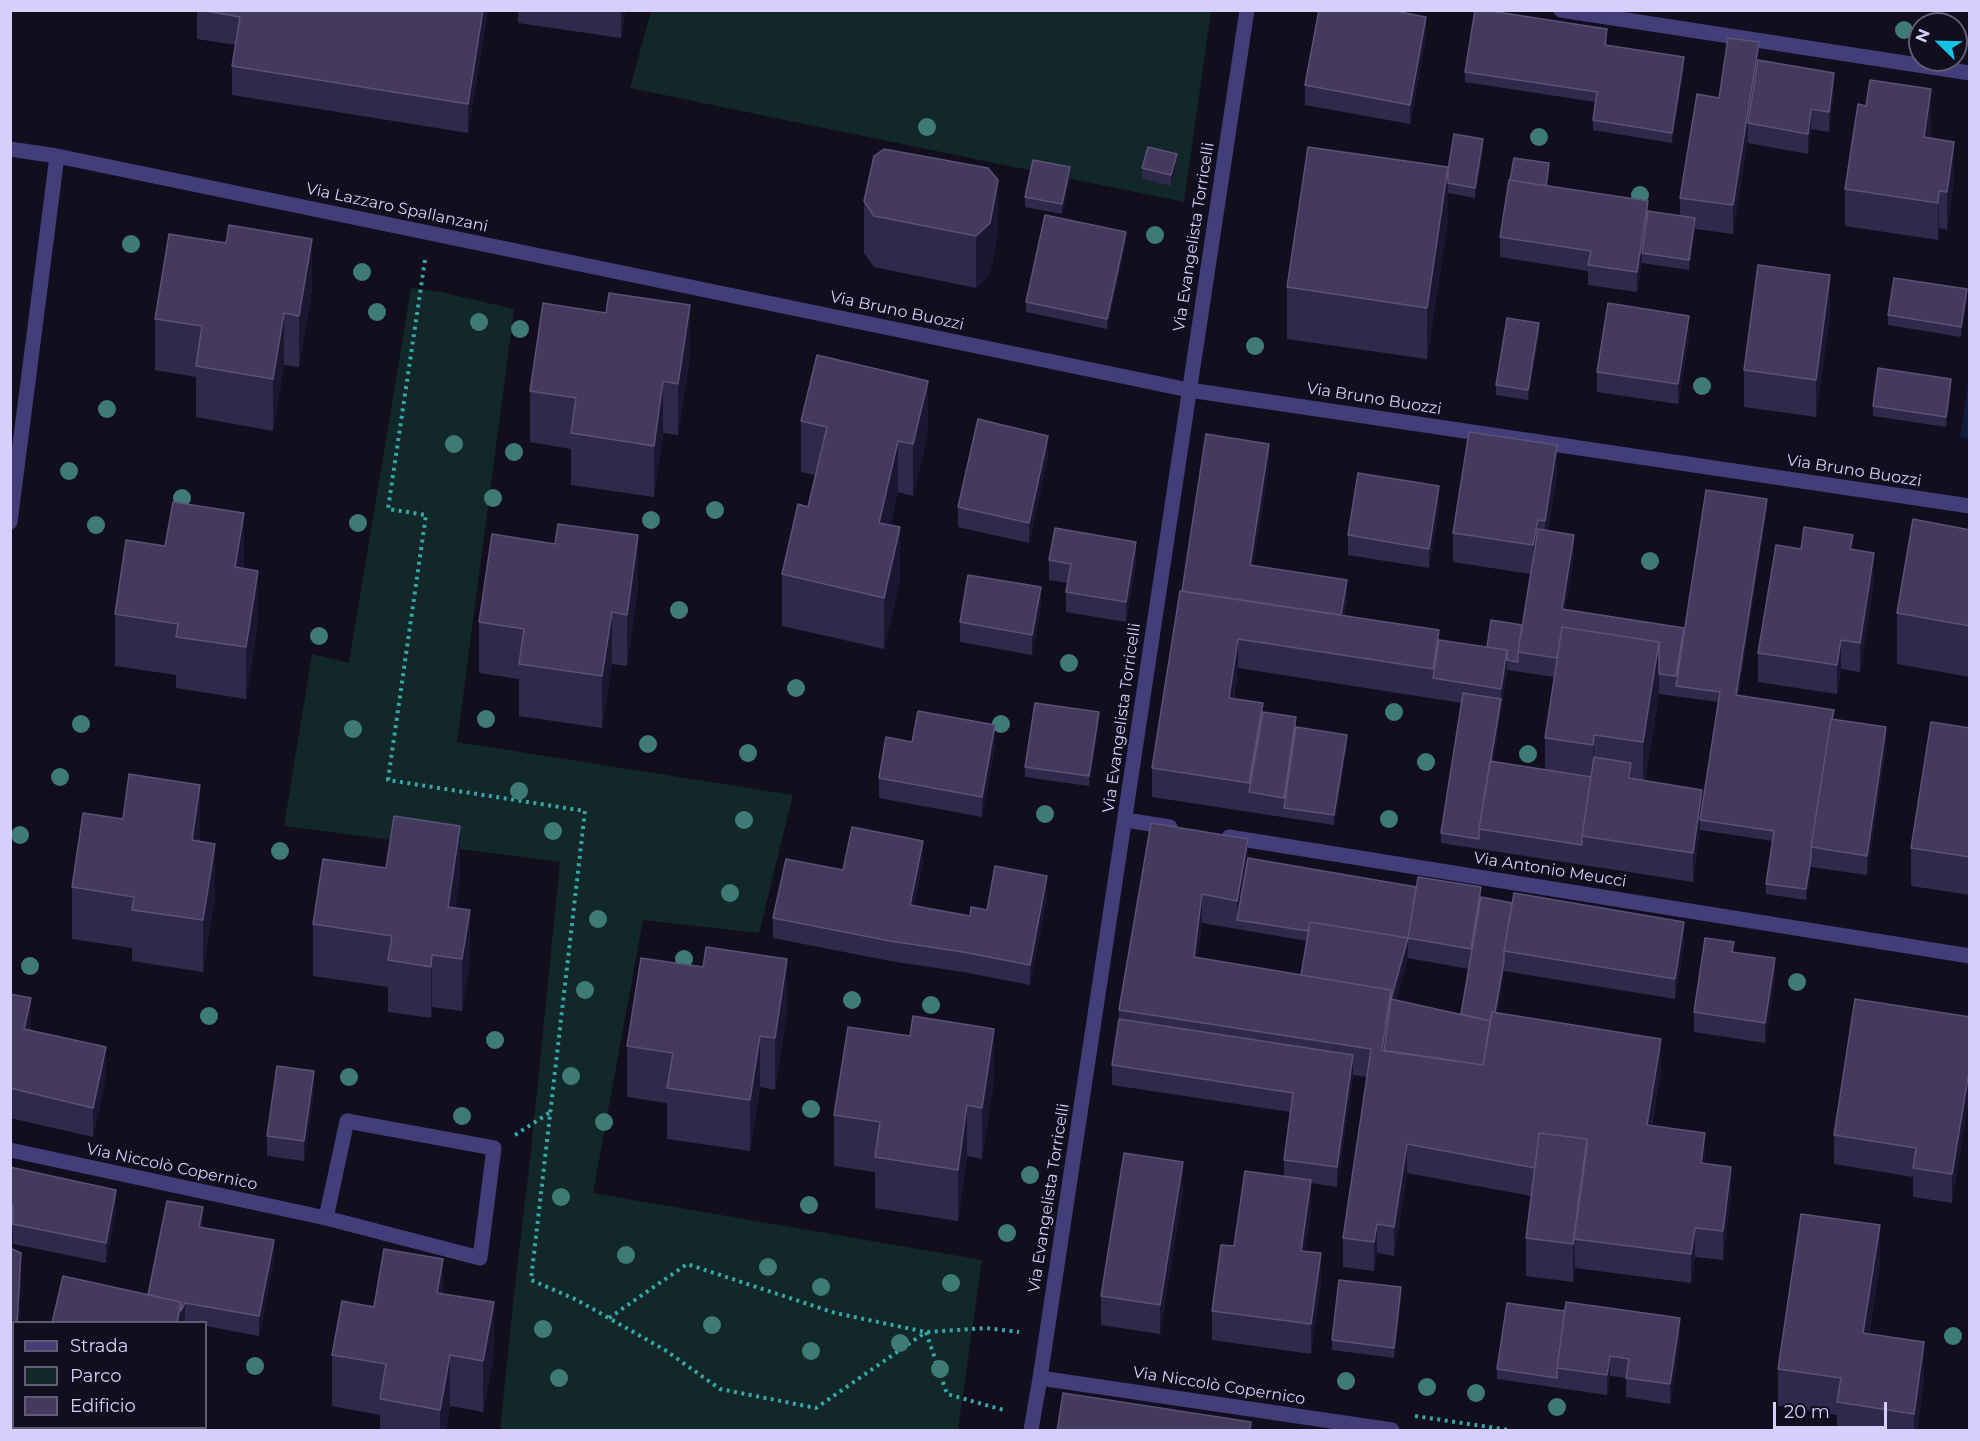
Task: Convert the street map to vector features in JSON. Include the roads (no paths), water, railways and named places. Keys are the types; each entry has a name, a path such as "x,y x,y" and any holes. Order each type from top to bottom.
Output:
{"street":[{"name":"Via Evangelista Torricelli","path":"1031,1424 1126,820 1247,10"},
{"path":"1562,10 1970,73"},
{"name":"Via Lazzaro Spallanzani","path":"10,148 777,304"},
{"path":"10,522 57,156"},
{"name":"Via Bruno Buozzi","path":"777,304 1189,390 1970,506"},
{"path":"1126,820 1184,829"},
{"name":"Via Antonio Meucci","path":"1220,835 1970,956"},
{"name":"Via Niccolò Copernico","path":"10,1150 326,1218 480,1258 494,1148 346,1122 326,1218"},
{"name":"Via Niccolò Copernico","path":"1040,1378 1392,1431"}],"water":[{"path":"1968,384 1970,384 1969,439 1960,437"}]}
